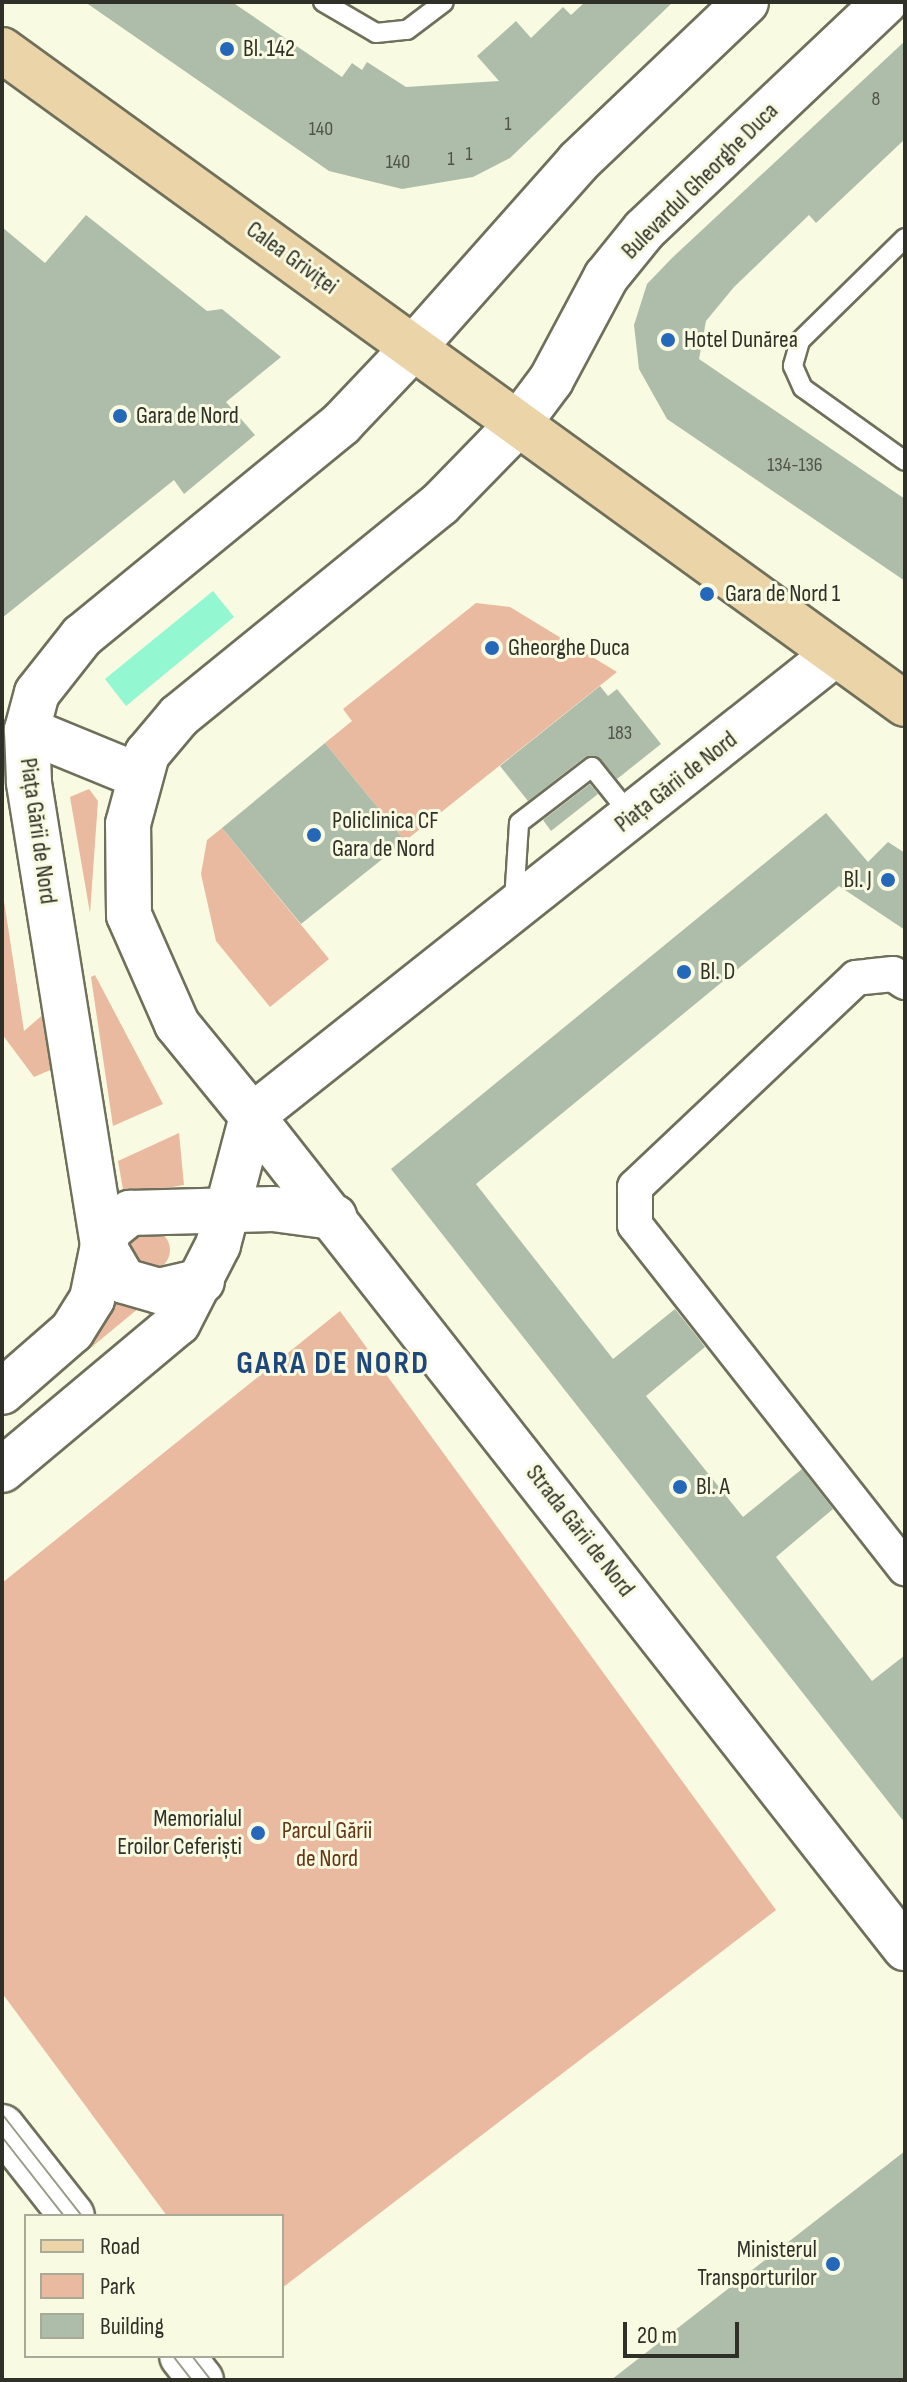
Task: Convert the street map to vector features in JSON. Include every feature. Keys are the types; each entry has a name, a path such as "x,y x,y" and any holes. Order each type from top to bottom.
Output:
{"main road":[{"path":"414,347 578,162 746,2"},
{"name":"Bulevardul Gheorghe Duca","path":"518,424 551,380 606,277 644,230 885,2"},
{"name":"Calea Griviței","path":"2,50 905,704"},
{"name":"Piața Gării de Nord","path":"2,1392 72,1331 92,1299 103,1245 29,782 27,730 37,693 62,655 341,424 414,347"},
{"path":"2,1470 153,1348 178,1323 202,1281 229,1210 252,1116 177,1024 140,951 125,878 128,824 147,754 179,716 440,504 518,424"},
{"name":"Piața Gării de Nord","path":"252,1116 835,654"},
{"path":"27,730 139,776"},
{"name":"Strada Gării de Nord","path":"252,1116 905,1948"},
{"path":"202,1281 178,1290 137,1287 113,1270 103,1245 110,1229 130,1213 229,1210 334,1217"},
{"path":"2,2127 70,2214"},
{"path":"184,2358 201,2380"}],"street":[{"path":"905,982 893,974 856,978 635,1187 635,1225 905,1568"}],"lane":[{"path":"323,2 376,33 407,30 444,2"},
{"path":"905,238 800,341 793,366 803,388 905,461"},
{"path":"513,912 519,823 592,767 632,817"}],"green space":[{"path":"476,603 510,607 617,672 405,841 325,743 352,721 343,709"},
{"path":"89,789 98,801 90,913 70,797"},
{"path":"222,828 329,959 270,1007 216,941 201,874 207,840"},
{"path":"2,888 24,1031 46,1012 55,1068 34,1077 2,1034"},
{"path":"95,975 163,1104 113,1126 91,977"},
{"path":"179,1133 184,1185 124,1195 118,1161"},
{"path":"150,1230 164,1236 170,1250 164,1264 150,1270 136,1264 130,1250 136,1236"},
{"path":"116,1294 145,1303 76,1360 104,1324"},
{"name":"Parcul Gării de Nord","path":"340,1311 776,1910 284,2286 284,2214 166,2214 2,1993 2,1583"}],"shaded area":[{"path":"213,591 234,617 126,706 105,679"}],"building":[{"path":"85,2 232,2 342,77 352,63 362,70 367,62 406,87 499,81 477,56 516,21 531,38 563,7 571,15 585,2 673,2 510,158 473,177 402,189 329,171"},
{"path":"905,41 905,139 816,223 809,215 734,287 706,321 699,359 905,499 905,581 667,419 639,369 634,325 647,284"},
{"name":"Gara de Nord","path":"86,215 207,311 222,309 281,357 226,402 255,435 184,494 174,480 2,618 2,227 45,263"},
{"path":"600,686 608,696 617,689 661,744 617,779 597,756 585,757 528,801 500,766"},
{"name":"Policlinica CF Gara de Nord","path":"325,743 405,841 301,924 222,828"},
{"path":"590,784 598,794 551,831 543,820"},
{"name":"Bl. A","path":"826,813 868,862 888,842 905,853 905,930 839,886 476,1184 613,1359 675,1309 705,1347 646,1396 743,1517 802,1469 833,1509 776,1557 872,1681 905,1655 905,1823 391,1169"},
{"name":"Ministerul Transporturilor","path":"905,2151 905,2380 611,2380"}],"tram line":[{"path":"2,2114 80,2214"},
{"path":"2,2137 62,2214"},
{"path":"175,2358 192,2380"},
{"path":"194,2358 211,2380"}],"place":[{"name":"Bl. 142","path":"227,49"},
{"name":"Hotel Dunărea","path":"668,340"},
{"name":"Gara de Nord","path":"120,416"},
{"name":"Gara de Nord 1","path":"707,594"},
{"name":"Gheorghe Duca","path":"492,648"},
{"name":"Policlinica CF Gara de Nord","path":"314,835"},
{"name":"Bl. J","path":"888,880"},
{"name":"Bl. D","path":"684,972"},
{"name":"Bl. A","path":"680,1487"},
{"name":"Memorialul Eroilor Ceferiști","path":"258,1833"},
{"name":"Ministerul Transporturilor","path":"833,2264"}],"district":[{"name":"GARA DE NORD","path":"333,1364"}]}
